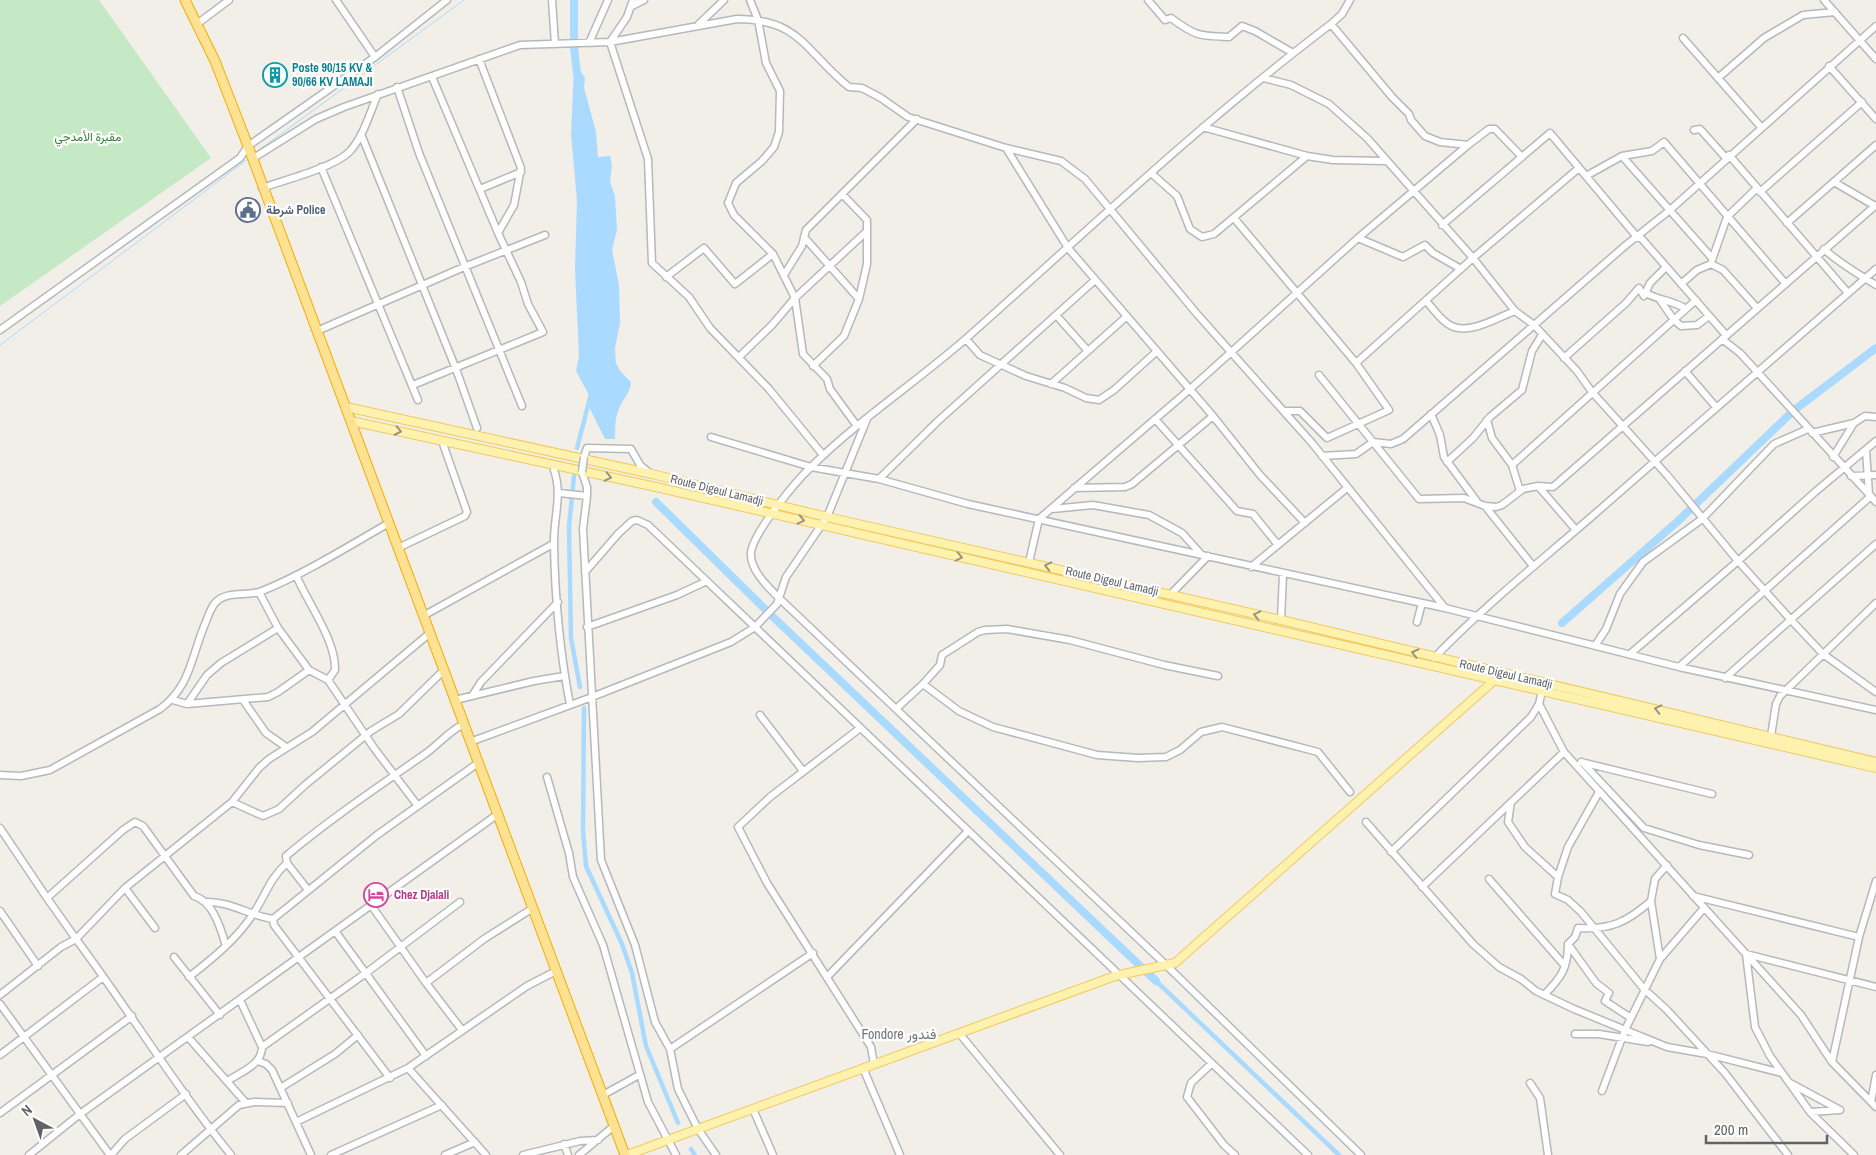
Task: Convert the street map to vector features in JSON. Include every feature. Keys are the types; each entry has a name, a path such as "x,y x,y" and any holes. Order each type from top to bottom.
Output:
{"highway":[{"path":"185,0 215,61 248,146 262,188 626,1155"}],"main road":[{"name":"Route Digeul Lamadji","path":"346,407 652,474 827,517 1281,620 1434,658 1504,673 1543,686 1876,768"},
{"name":"Route Digeul Lamadji","path":"351,421 822,525 1495,680 1543,686 1771,736 1876,762"},
{"path":"626,1155 1122,974 1175,963 1504,673"}],"street":[{"path":"198,24 230,0"},
{"path":"336,0 375,57"},
{"path":"0,330 240,158 248,146 375,57 447,0"},
{"path":"552,0 555,44"},
{"path":"589,42 608,0"},
{"path":"644,0 632,3 610,42 648,159 651,258 655,267 688,297 710,328 769,389 823,456"},
{"path":"698,24 724,0"},
{"path":"750,0 758,20 766,63 780,91 779,132 774,147 762,162 736,183 728,203 734,214 773,254 795,298 804,354 827,380 830,389 857,426"},
{"path":"1148,0 1164,20 1172,18 1184,28 1200,36 1229,37 1242,26 1255,31 1293,53"},
{"path":"1350,0 1331,24 1202,128 966,339 857,426 811,467 778,505 751,551 752,560 759,575 779,598 897,708 1361,1155"},
{"path":"1824,0 1876,59"},
{"path":"1718,78 1764,38 1802,14 1835,12"},
{"path":"252,159 316,119 397,87 432,77 520,45 610,42 698,24 758,20 795,34 849,87 867,91 908,116 1006,148 1061,161 1085,179 1230,352 1285,411 1445,608"},
{"path":"1331,24 1392,97 1410,114 1420,132 1431,139 1468,145"},
{"path":"1322,456 1356,454 1373,442 1391,444 1400,442 1670,210 1727,157 1876,26"},
{"path":"1684,38 1761,128"},
{"path":"479,59 521,172 514,205 498,233"},
{"path":"1829,66 1876,119"},
{"path":"413,385 500,352 543,332 528,304 521,282 498,233 432,77"},
{"path":"1264,78 1291,85 1329,104 1367,138 1473,258 1515,311 1534,326 1577,371 1592,392 1738,562 1791,620 1823,654 1876,692"},
{"path":"397,87 419,153 522,406"},
{"path":"262,188 321,167 344,156 361,134 378,94"},
{"path":"1681,284 1697,270 1712,261 1727,218 1862,102"},
{"path":"784,275 802,246 806,230 917,119"},
{"path":"1202,128 1307,156 1333,160 1386,161"},
{"path":"1028,562 1039,519 1189,390 1358,238 1468,145 1492,128 1498,131 1522,157"},
{"path":"1694,130 1700,129 1759,190 1848,293"},
{"path":"1442,225 1550,133 1637,237 1642,239 1696,300 1724,337 1758,371 1833,457 1872,497"},
{"path":"361,134 456,369 477,428"},
{"path":"1586,176 1622,156 1652,151 1664,142 1727,218 1785,283"},
{"path":"1787,222 1876,144"},
{"path":"1006,148 1068,248 1213,416 1260,475 1304,523"},
{"path":"1151,173 1177,196 1190,229 1196,235 1202,237 1214,234 1307,156"},
{"path":"1622,156 1712,261 1756,308"},
{"path":"321,167 418,400"},
{"path":"1356,363 1473,258 1579,168"},
{"path":"480,189 521,172"},
{"path":"1319,376 1419,499 1464,498 1485,506 1502,505 1520,491 1538,486 1553,487 1875,205 1834,182"},
{"path":"814,366 844,336 859,299 868,264 867,220 842,194"},
{"path":"1234,218 1356,363 1389,410 1357,422 1327,438 1300,411 1285,411"},
{"path":"739,357 778,319 795,298 867,231"},
{"path":"317,331 464,267 545,235"},
{"path":"804,237 859,299"},
{"path":"1358,238 1403,257 1425,245 1433,253 1461,269"},
{"path":"666,277 704,248 735,284 773,254"},
{"path":"1824,249 1840,265 1851,268 1876,285"},
{"path":"1646,293 1650,283 1666,267"},
{"path":"1434,658 1474,617 1876,268"},
{"path":"879,478 938,421 1094,280"},
{"path":"1564,358 1639,288 1644,296 1646,293 1660,300 1674,301 1686,309"},
{"path":"1426,300 1449,325 1462,329 1515,311"},
{"path":"1660,300 1674,320 1681,326 1697,325 1709,316"},
{"path":"1512,465 1696,300"},
{"path":"1056,315 1088,351"},
{"path":"1051,384 1126,317"},
{"path":"1447,462 1473,438 1487,420 1522,390 1532,351 1542,335"},
{"path":"966,339 980,355 1026,376 1086,398 1103,399 1156,352"},
{"path":"1685,371 1716,407"},
{"path":"1432,414 1447,462 1478,504"},
{"path":"1074,488 1125,487 1132,484 1213,416"},
{"path":"1595,646 1606,629 1620,594 1643,562 1702,519 1774,444 1810,431 1854,423 1865,416 1876,417"},
{"path":"470,742 732,642 755,627 772,610 779,598 786,578 827,517 868,417"},
{"path":"1155,419 1235,509 1239,512 1253,514 1278,545"},
{"path":"1487,420 1492,438 1512,465 1520,491"},
{"path":"1833,457 1854,423"},
{"path":"711,437 811,467 879,478 968,504 1445,608 1474,617 1725,678 1786,689 1876,710"},
{"path":"398,548 465,516 467,512 442,441"},
{"path":"1630,654 1876,441"},
{"path":"652,474 640,465 631,449 587,448 584,457 582,472 587,487 583,529 586,626 601,860 635,945 655,1022 670,1049 678,1088 698,1129 716,1155"},
{"path":"1866,450 1872,497"},
{"path":"554,470 559,493 554,544 559,634 570,705"},
{"path":"1851,476 1876,475"},
{"path":"1538,486 1576,530"},
{"path":"1252,567 1347,488"},
{"path":"559,493 587,496"},
{"path":"1679,667 1872,497"},
{"path":"1052,509 1092,505 1149,515 1182,533 1204,555"},
{"path":"1485,506 1532,566"},
{"path":"585,572 621,530 637,520 648,525 859,729 1122,974 1308,1155"},
{"path":"0,775 21,776 50,770 160,709 173,700 189,673 194,649 215,603 226,596 259,592 296,575 389,523"},
{"path":"423,616 554,544"},
{"path":"1725,678 1876,544"},
{"path":"1170,595 1204,555"},
{"path":"1281,620 1283,574"},
{"path":"296,575 311,609 331,643 335,661 334,670 328,680"},
{"path":"586,626 677,595 707,581"},
{"path":"259,592 278,628 309,670 328,680 343,704 418,806"},
{"path":"472,696 481,682 558,602"},
{"path":"1417,622 1422,603"},
{"path":"1771,736 1776,704 1786,689 1876,603"},
{"path":"187,704 207,675 221,663 278,628"},
{"path":"897,708 938,669 942,655 978,632 996,629 1070,640 1164,665 1218,676"},
{"path":"0,995 61,947 76,939 125,888 232,802 259,768 286,747 312,732 343,704 430,633"},
{"path":"173,700 187,704 244,700 278,692 309,670"},
{"path":"232,802 263,816 279,809 304,785 366,736 399,714 444,670"},
{"path":"455,700 534,681 564,676"},
{"path":"923,684 960,711 993,727 1097,755 1138,758 1166,757 1180,750 1201,732 1222,727 1318,752 1350,792"},
{"path":"1391,852 1531,717 1539,704 1543,686"},
{"path":"244,700 266,734 286,747"},
{"path":"1539,704 1564,752 1801,1015 1832,1062 1873,1104"},
{"path":"760,715 804,771"},
{"path":"308,890 287,863 286,856 395,774 427,753 450,735 455,728 464,724"},
{"path":"859,729 770,797 738,827 767,883 828,976 871,1047 874,1064"},
{"path":"1422,887 1564,752"},
{"path":"1570,759 1712,794"},
{"path":"1582,762 1644,828 1699,845 1750,855"},
{"path":"273,919 376,835 478,763"},
{"path":"547,777 569,853 573,877 603,945 648,1102 676,1155"},
{"path":"1599,792 1568,847 1558,877 1555,894 1568,900 1644,989 1725,1073 1788,1155"},
{"path":"1512,802 1508,822 1524,847 1558,877"},
{"path":"29,1155 80,1114 498,814"},
{"path":"47,898 123,830 135,822 143,826 194,896 206,902 220,903 253,915 273,919"},
{"path":"1366,822 1473,944 1499,967 1544,995 1660,1044"},
{"path":"0,828 160,1058 231,1155"},
{"path":"828,976 968,831"},
{"path":"190,977 226,946 253,915 270,880 287,863"},
{"path":"1660,959 1651,900 1654,879 1667,865"},
{"path":"1488,879 1565,966"},
{"path":"1832,1062 1859,937 1876,881"},
{"path":"125,888 155,928"},
{"path":"1692,895 1859,937"},
{"path":"1544,995 1558,981 1568,961 1568,944 1575,937 1578,928 1595,930 1613,926 1633,917 1651,900"},
{"path":"206,902 220,926 226,946"},
{"path":"262,1047 366,973 460,902"},
{"path":"371,905 462,1030"},
{"path":"426,982 500,928 533,908"},
{"path":"1602,1091 1625,1030 1660,959 1704,908"},
{"path":"0,911 38,966"},
{"path":"273,919 274,925 298,958 390,1078"},
{"path":"335,931 426,1056"},
{"path":"1568,944 1596,983 1609,992 1605,1001 1631,1018"},
{"path":"670,1049 813,953"},
{"path":"1746,954 1876,987"},
{"path":"1746,954 1755,1027 1782,1073 1810,1112 1854,1155"},
{"path":"174,957 220,1015"},
{"path":"296,1122 408,1068 527,986 556,971"},
{"path":"0,1055 103,977"},
{"path":"228,1081 258,1062 262,1054 262,1047 240,1000"},
{"path":"0,1004 23,1038 111,1155 125,1139 186,1094"},
{"path":"0,1112 132,1016"},
{"path":"959,1033 1060,1155"},
{"path":"1574,1034 1599,1034 1660,1044 1782,1073"},
{"path":"282,1087 335,1054 358,1035"},
{"path":"188,1037 246,1104"},
{"path":"258,1062 266,1064 272,1070 282,1087 311,1155"},
{"path":"1212,1063 1191,1083 1188,1097 1224,1144 1235,1155"},
{"path":"408,1068 486,1155"},
{"path":"863,1068 900,1155"},
{"path":"603,1094 639,1075"},
{"path":"1873,1104 1876,1076"},
{"path":"1788,1082 1840,1110 1810,1112"},
{"path":"1530,1083 1540,1098 1548,1155"},
{"path":"181,1155 238,1104 288,1103"},
{"path":"331,1155 442,1105"},
{"path":"753,1109 773,1155"},
{"path":"579,1155 614,1126"},
{"path":"523,1155 564,1144 598,1140"},
{"path":"445,1155 474,1142"},
{"path":"564,1144 568,1155"}],"green space":[{"name":"مقبرة الأمدجي","path":"0,0 99,0 211,158 0,306"}],"water":[{"path":"574,66 577,66 585,78 584,88 596,132 598,157 610,156 612,165 610,182 615,196 617,230 612,250 619,285 620,323 615,348 616,363 620,371 631,382 629,391 618,412 615,439 605,439 590,409 590,397 576,371 579,356 575,269 577,201 571,134"}],"waterway":[{"path":"255,153 464,0"},
{"path":"574,0 574,48 577,74"},
{"path":"0,345 248,159"},
{"path":"1562,623 1678,521 1793,411 1876,348"},
{"path":"577,448 591,394"},
{"path":"574,476 569,527 571,638 580,687"},
{"path":"656,502 771,615 1156,981"},
{"path":"584,708 583,831 586,866 622,944 632,973 646,1046 678,1123"},
{"path":"1156,981 1339,1155"},
{"path":"691,1149 695,1155"}],"place":[{"name":"Poste 90/15 KV & 90/66 KV LAMAJI","path":"275,75"},
{"name":"شرطة Police","path":"248,210"},
{"name":"Chez Djalali","path":"376,895"}],"district":[{"name":"Fondore فندور","path":"899,1034"}]}
